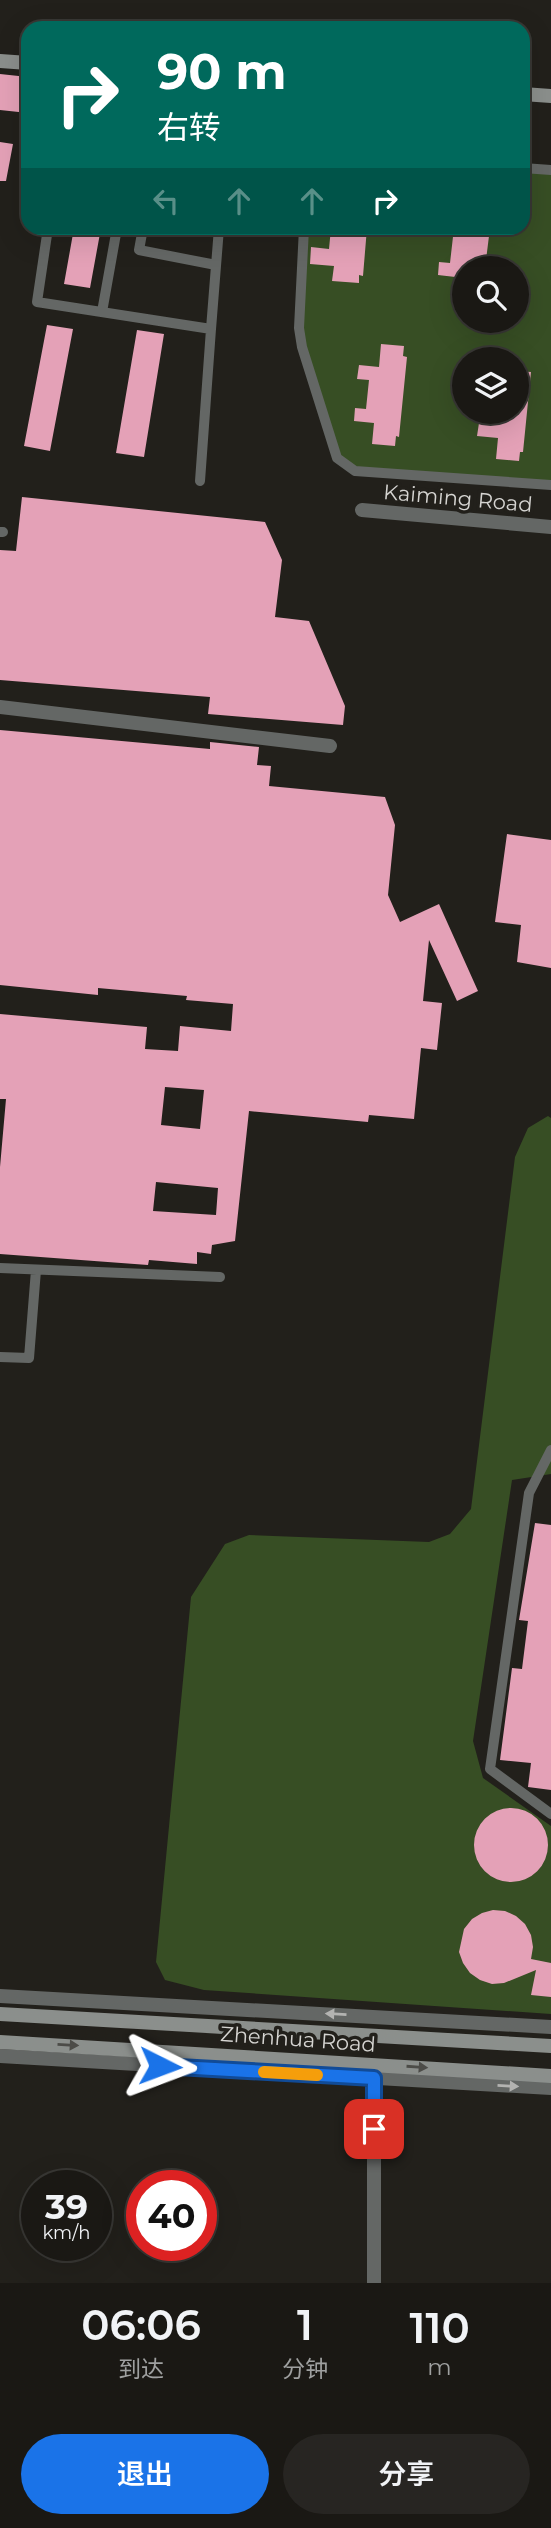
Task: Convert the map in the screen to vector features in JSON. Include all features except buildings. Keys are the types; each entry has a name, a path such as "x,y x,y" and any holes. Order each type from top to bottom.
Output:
{"main road":[{"path":"0,61 21,62"},
{"path":"530,94 551,96"},
{"name":"Zhenhua Road","path":"0,2014 551,2046"},
{"name":"Zhenhua Road","path":"0,2042 551,2076"}],"street":[{"name":"Kaiming Road","path":"362,510 551,527"},
{"path":"0,707 330,746"},
{"path":"0,1996 551,2027"},
{"path":"0,2056 551,2088"},
{"path":"374,2078 374,2283"}],"lane":[{"path":"530,168 551,170"},
{"path":"47,235 37,302 211,329"},
{"path":"102,312 116,235"},
{"path":"142,235 139,250 216,265"},
{"path":"200,481 218,235"},
{"path":"304,235 299,328 302,347 337,458 355,471 551,485"},
{"path":"0,1268 220,1277"},
{"path":"0,1356 29,1359 36,1269"},
{"path":"551,1450 529,1493 490,1769 551,1814"}],"green space":[{"path":"530,168 551,170 551,485 355,471 337,458 302,347 304,235 530,235"},
{"path":"548,1116 551,1118 551,1474 512,1480 473,1741 483,1778 551,1826 551,2014 204,1990 165,1980 156,1962 191,1597 225,1544 249,1535 429,1542 450,1534 471,1509 515,1157 528,1128"}],"slow traffic":[{"path":"264,2072 317,2075"}],"route":[{"path":"160,2066 374,2078 374,2129"}]}
